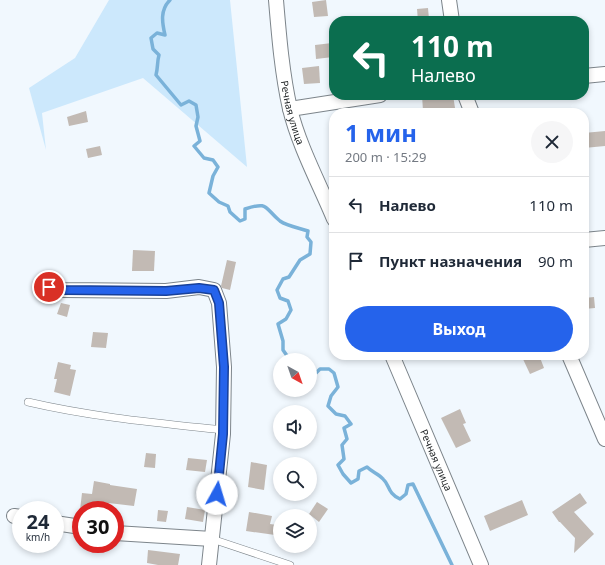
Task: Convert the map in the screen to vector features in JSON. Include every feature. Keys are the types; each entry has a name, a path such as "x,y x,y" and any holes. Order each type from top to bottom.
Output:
{"street":[{"name":"Речная улица","path":"276,0 282,67 290,109 298,135 329,207"},
{"path":"449,0 451,16"},
{"path":"589,76 605,74"},
{"path":"290,109 348,100"},
{"path":"589,240 605,238"},
{"path":"49,287 64,290 166,291 199,288 214,290 219,303 224,367 223,430 209,565"},
{"name":"Речная улица","path":"394,360 481,565"},
{"path":"571,360 605,439"},
{"path":"124,534 212,539"}],"lane":[{"path":"28,402 55,408 128,419 223,430"},
{"path":"212,539 290,565"}],"shaded area":[{"path":"109,0 230,0 247,167 143,78 42,113 46,150 29,88 75,58"}],"building":[{"path":"326,0 328,16 314,17 312,2"},
{"path":"428,8 429,16 418,16 417,9"},
{"path":"329,43 329,57 316,59 315,45"},
{"path":"319,66 320,83 304,84 302,68"},
{"path":"422,100 454,100 455,108 423,108"},
{"path":"86,111 88,122 69,126 67,117"},
{"path":"605,131 605,146 589,148 589,133"},
{"path":"100,146 102,155 88,158 86,149"},
{"path":"133,250 155,251 154,271 132,271"},
{"path":"227,260 236,262 230,290 222,288 221,286"},
{"path":"594,297 595,308 589,309 589,298"},
{"path":"61,303 70,305 67,317 57,314"},
{"path":"93,332 108,333 106,348 91,347"},
{"path":"523,360 541,360 544,368 530,374"},
{"path":"58,362 71,365 70,369 76,370 70,396 54,392 57,379 54,379"},
{"path":"460,409 466,423 463,424 471,441 456,448 441,418"},
{"path":"146,453 156,454 155,468 144,467"},
{"path":"188,458 207,460 205,472 186,470"},
{"path":"251,462 267,465 264,490 248,487"},
{"path":"94,481 137,489 134,506 124,505 124,501 81,501 82,493 92,494"},
{"path":"580,493 587,503 574,512 594,534 574,553 575,538 559,522 552,512"},
{"path":"522,500 528,515 490,531 484,516"},
{"path":"317,502 328,509 319,522 317,520 317,509 312,509"},
{"path":"187,507 205,510 203,522 185,519"},
{"path":"158,510 168,511 166,522 157,521"},
{"path":"249,512 272,516 270,524 273,524 273,535 246,531"},
{"path":"148,550 180,554 178,565 158,565 147,563"}],"waterway":[{"path":"170,0 163,12 165,35 157,33 151,38 153,49 159,55 156,75 181,105 189,101 196,105 198,117 196,126 200,141 194,146 204,158 213,160 218,167 213,176 209,193 219,202 228,206 230,212 240,221 245,219 245,209 262,206 266,207 283,223 308,231 307,237 311,242 310,254 300,260 289,277 283,279 277,290 280,298 288,301 291,310 286,319 278,324 283,341 283,350 285,353"},
{"path":"317,372 320,369 329,369 334,373 338,387 331,396 328,406 336,414 345,416 351,424 344,428 347,439 342,445 344,459 338,465 343,474 351,483 358,479 359,471 367,467 381,477 391,492 400,499 406,494 408,485 413,484 452,565"}],"route":[{"path":"49,287 64,290 166,291 199,288 214,290 219,303 224,367 223,434 217,494"}]}
